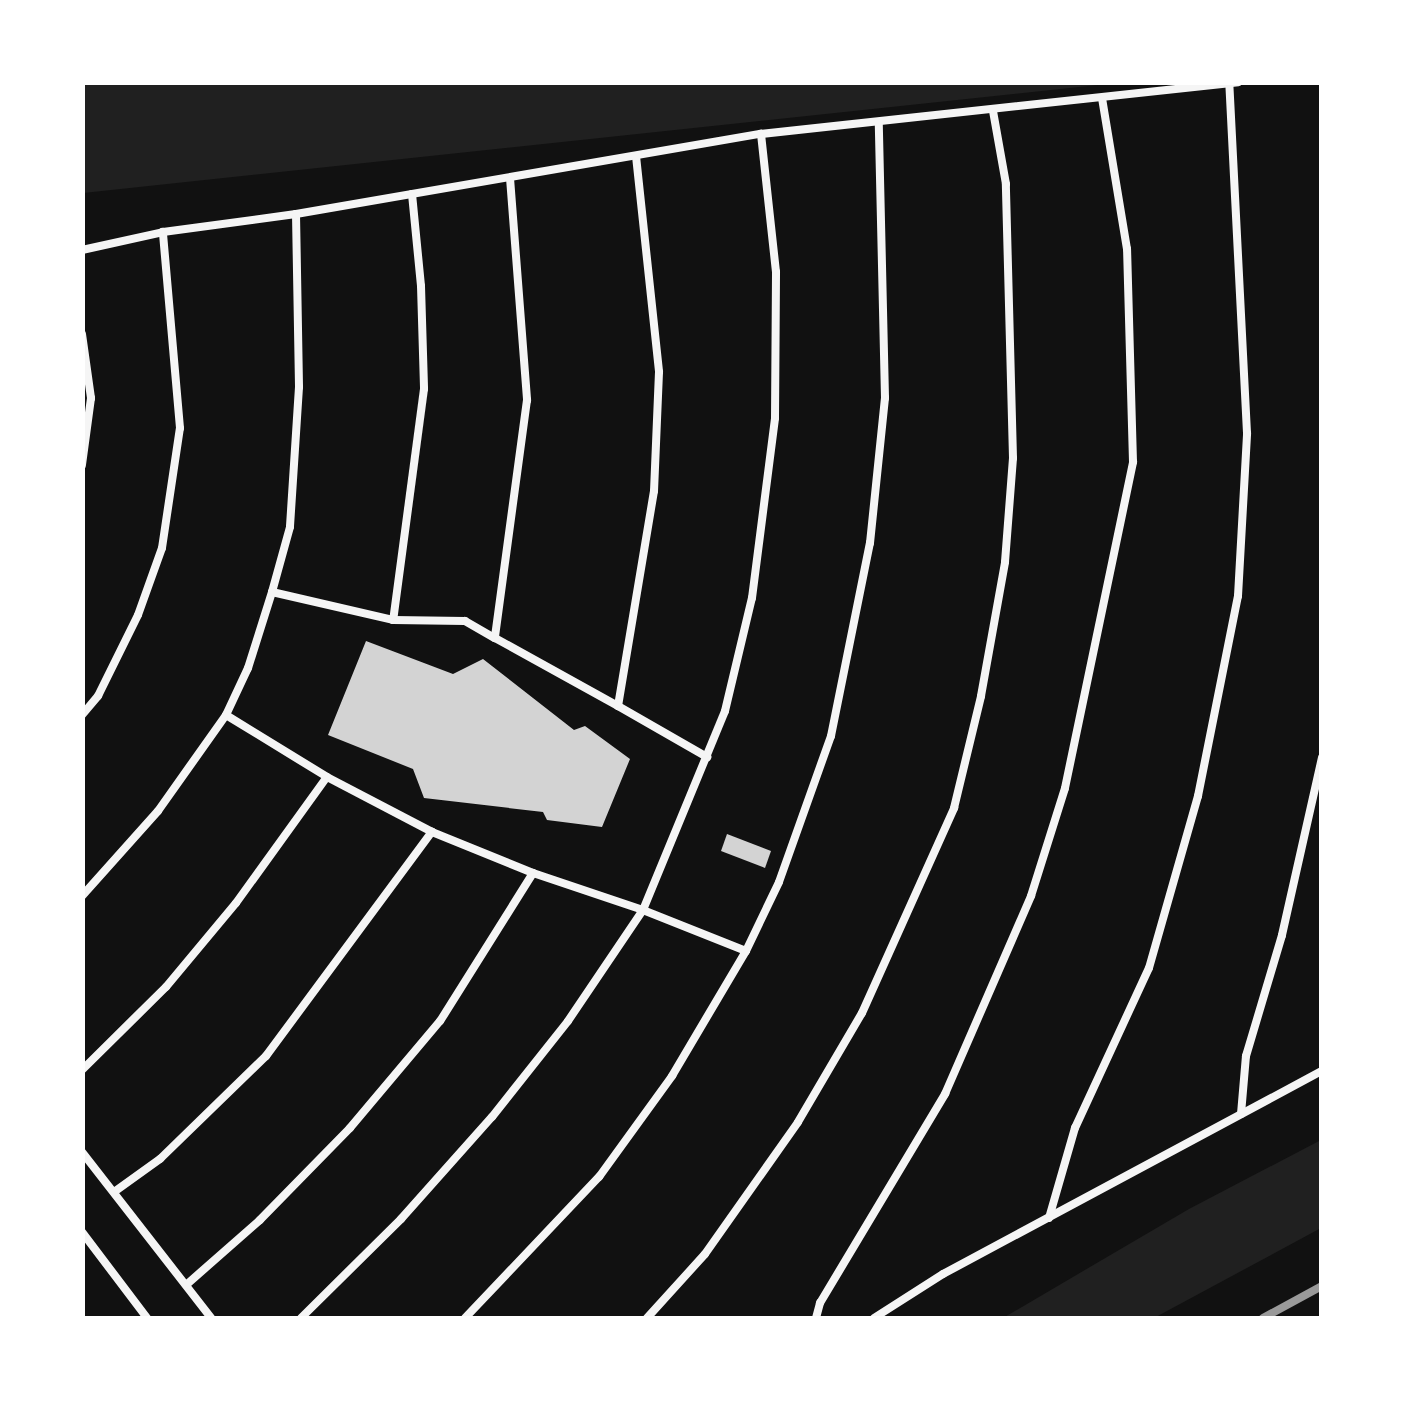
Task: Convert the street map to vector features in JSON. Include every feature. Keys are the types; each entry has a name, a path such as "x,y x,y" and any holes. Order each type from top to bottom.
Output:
{"lane":[{"path":"82,250 163,232 296,214 761,134 1238,82"},
{"path":"1048,1218 1075,1128 1148,968 1198,796 1238,596 1247,433 1230,83"},
{"path":"816,1318 820,1303 945,1094 1031,896 1065,788 1133,462 1127,249 1102,98"},
{"path":"647,1318 705,1254 798,1122 862,1013 954,808 981,696 1005,562 1013,458 1006,184 993,111"},
{"path":"465,1318 599,1177 672,1076 746,951 779,882 831,736 870,543 885,398 879,124"},
{"path":"301,1318 401,1219 492,1117 568,1021 643,910 725,712 752,598 775,418 776,272 761,134"},
{"path":"618,706 654,491 659,372 636,156"},
{"path":"495,638 527,400 510,178"},
{"path":"394,620 424,389 421,286 412,194"},
{"path":"82,896 158,811 226,715 248,668 272,592 290,527 298,404 296,214"},
{"path":"82,715 98,696 138,615 162,548 180,428 163,232"},
{"path":"82,334 91,398 82,465"},
{"path":"272,592 394,620 465,621 707,758"},
{"path":"226,715 327,777 432,832 746,951"},
{"path":"1242,1114 1246,1056 1282,935 1322,757"},
{"path":"82,1070 166,987 236,903 327,777"},
{"path":"114,1192 160,1159 266,1056 432,832"},
{"path":"186,1285 260,1220 350,1128 440,1022 533,873"},
{"path":"874,1318 942,1274 1322,1071"},
{"path":"82,1152 211,1318"},
{"path":"82,1232 147,1318"}],"shaded area":[{"path":"83,82 1116,82 1116,83 83,193"},
{"path":"1321,1140 1321,1228 1154,1318 1003,1318 1189,1209"}],"building":[{"path":"366,641 453,674 483,659 574,730 585,726 630,759 602,827 547,820 543,812 424,798 413,769 328,735"},
{"path":"727,834 771,851 765,868 721,851"}],"railway":[{"path":"1263,1318 1322,1286"}]}
